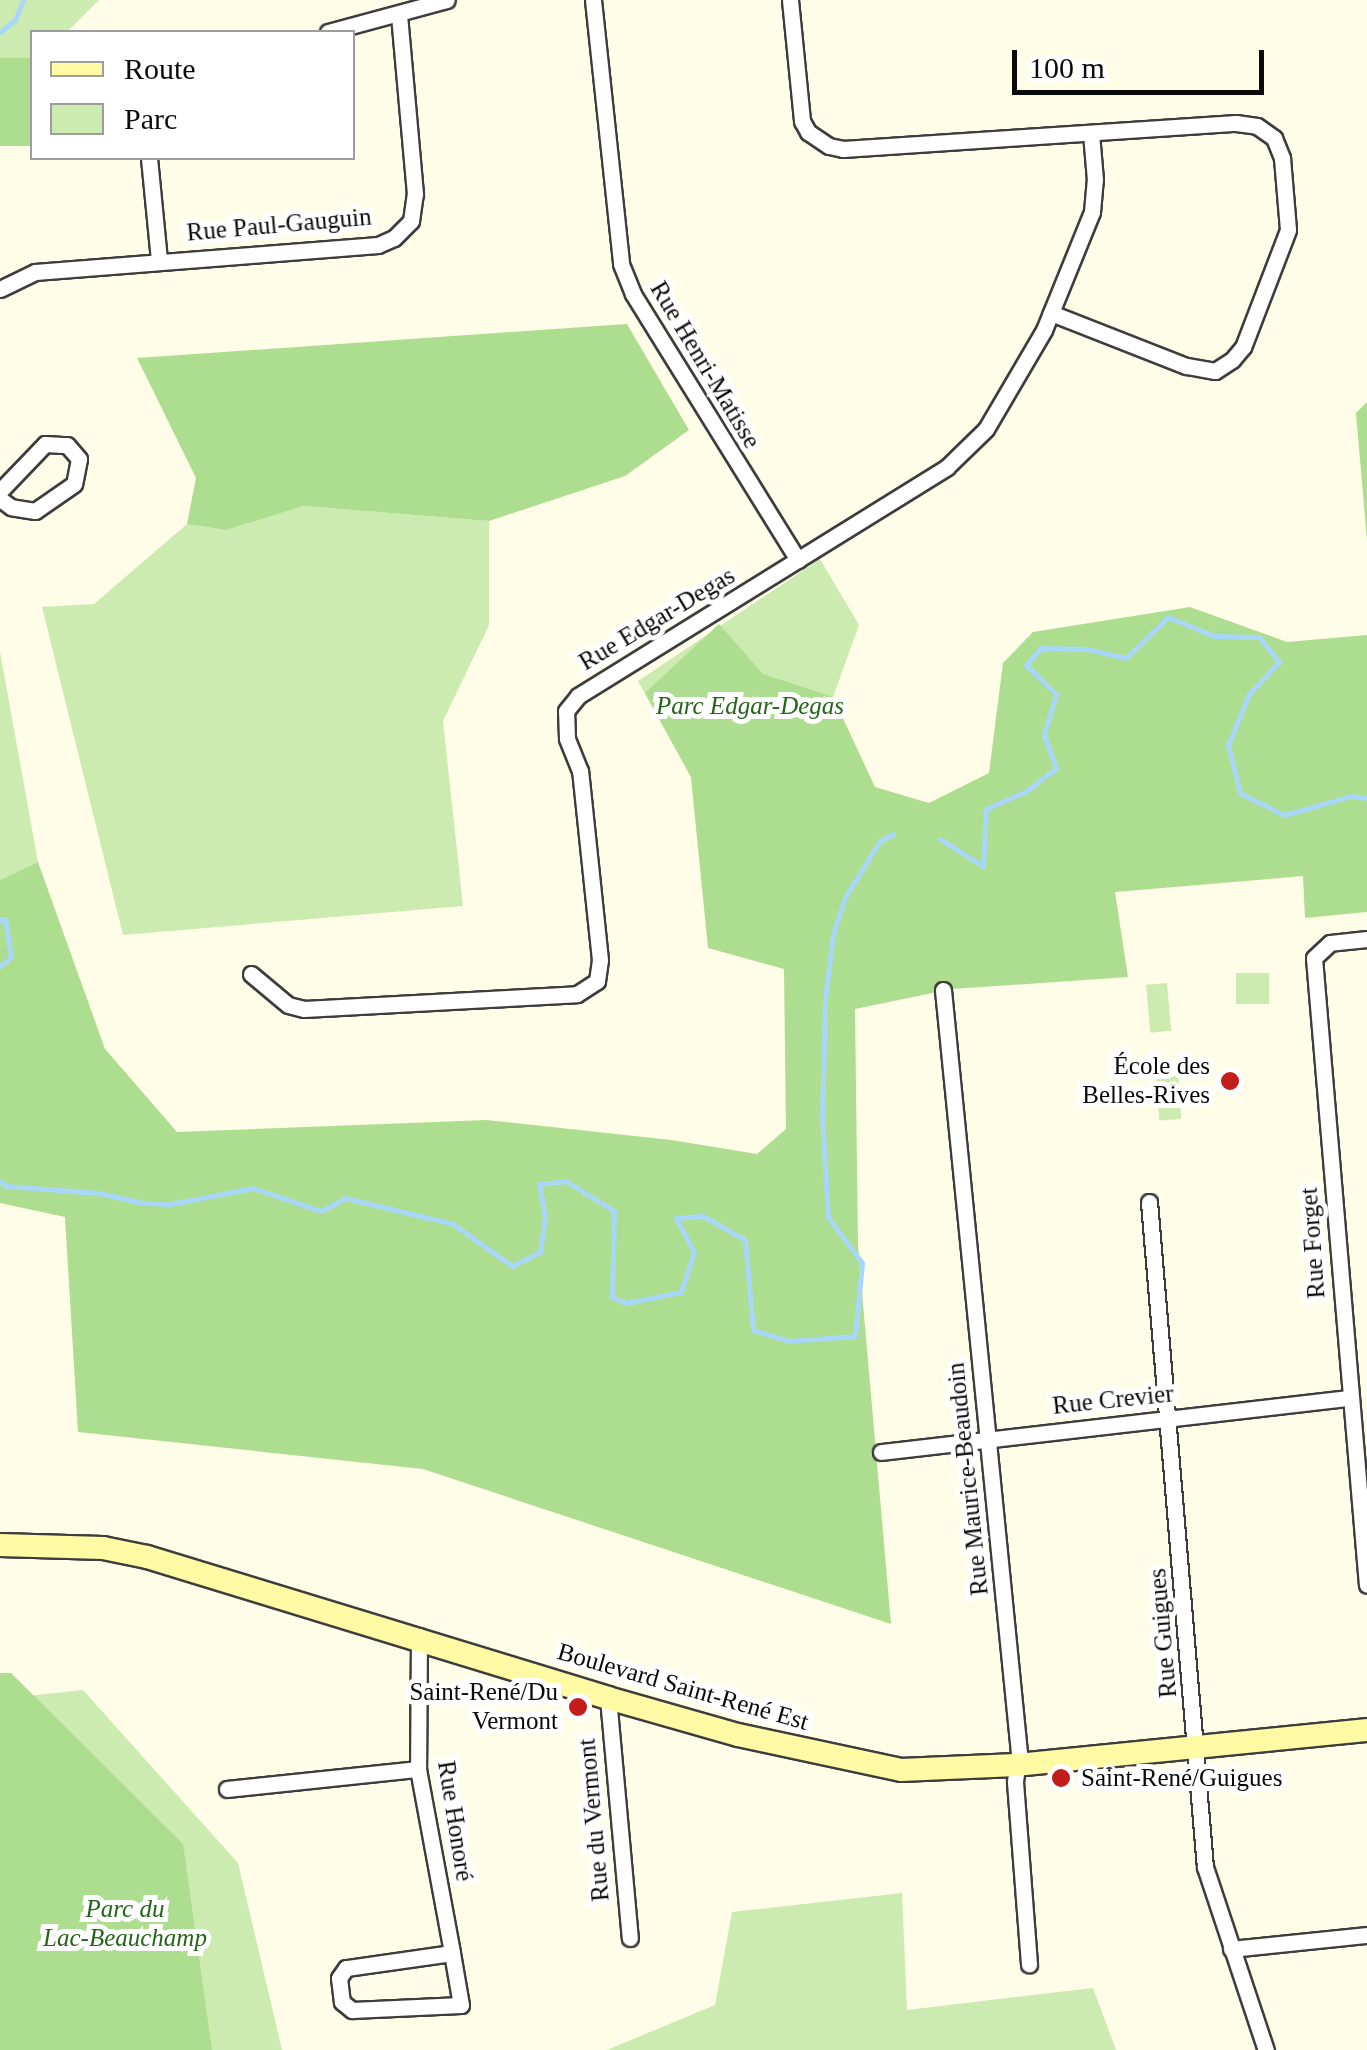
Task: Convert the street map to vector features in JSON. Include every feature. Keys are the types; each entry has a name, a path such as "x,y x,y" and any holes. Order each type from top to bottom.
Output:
{"street":[{"path":"336,30 448,0"},
{"name":"Rue Henri-Matisse","path":"594,0 621,264 632,294 798,560"},
{"path":"790,0 802,121 808,132 829,146 842,149 1236,123 1257,126 1279,146 1288,230 1243,346 1215,371 1186,366 1051,313"},
{"name":"Rue Paul-Gauguin","path":"0,289 35,272 378,245 404,230 415,210 416,194 398,15"},
{"name":"Rue Edgar-Degas","path":"251,974 288,1005 304,1009 587,990 597,982 600,960 580,771 567,738 566,711 578,696 947,468 986,428 1051,313 1092,212 1095,180 1090,133"},
{"path":"150,160 159,260"},
{"path":"0,490 44,444 66,445 79,459 74,484 35,511 11,507 0,499"},
{"name":"Rue Forget","path":"1367,940 1330,943 1314,958 1367,1585"},
{"name":"Rue Maurice-Beaudoin","path":"942,990 991,1439 1019,1752 1016,1765 1029,1964"},
{"name":"Rue Guigues","path":"1148,1202 1198,1748 1205,1867 1266,2050"},
{"name":"Rue Crevier","path":"881,1452 1350,1398"},
{"name":"Boulevard Saint-René Est","path":"0,1545 103,1548 147,1557 419,1636 608,1698 738,1734 880,1766 923,1771 1016,1765 1367,1730"},
{"name":"Rue Honoré","path":"419,1636 418,1769 452,1953 461,2005 352,2010 342,2002 338,1978 346,1968 452,1953"},
{"name":"Rue du Vermont","path":"608,1698 630,1938"},
{"path":"228,1789 418,1769"},
{"path":"1231,1949 1367,1935"}],"green space":[{"path":"0,0 99,0 69,30 30,30 30,58 0,60"},
{"path":"0,58 30,58 30,146 0,146"},
{"path":"627,324 689,430 625,476 489,521 304,506 226,530 187,524 196,478 137,358"},
{"path":"1367,402 1367,540 1356,413"},
{"path":"304,506 489,521 489,625 443,721 463,906 123,935 42,607 94,604 187,524 226,530"},
{"name":"Parc Edgar-Degas","path":"820,559 859,625 833,697 864,792 707,931 691,777 638,681"},
{"path":"1190,607 1287,642 1367,635 1367,912 1305,918 1303,876 1115,892 1128,977 952,989 855,1009 858,1246 891,1624 423,1469 78,1432 65,1217 0,1203 0,880 38,862 105,1049 177,1132 487,1120 671,1140 757,1154 786,1129 784,969 708,948 691,777 645,693 719,624 763,674 833,697 875,787 929,803 989,773 1003,663 1033,632"},
{"path":"0,652 38,862 0,880"},
{"path":"1236,973 1269,973 1269,1004 1236,1004"},
{"path":"1167,983 1171,1031 1150,1033 1146,985"},
{"path":"1178,1072 1181,1119 1159,1120 1156,1074"},
{"name":"Parc du Lac-Beauchamp","path":"0,1673 11,1673 183,1844 212,2050 0,2050"},
{"name":"Parc du Lac-Beauchamp","path":"83,1690 238,1863 282,2050 0,2050 0,1699"},
{"path":"902,1893 907,2010 1093,1988 1116,2050 607,2050 715,2005 732,1912"}],"waterway":[{"path":"0,32 15,20 23,0"},
{"path":"940,839 983,866 986,809 1026,791 1056,768 1044,735 1056,694 1026,665 1041,648 1087,649 1126,658 1168,617 1214,636 1259,637 1279,662 1249,694 1228,745 1240,793 1284,815 1351,796 1367,798"},
{"path":"0,1181 6,1186 99,1193 143,1203 170,1204 253,1188 321,1211 345,1198 453,1224 512,1266 540,1252 545,1217 539,1184 566,1181 614,1211 612,1297 626,1303 681,1292 694,1252 676,1218 703,1216 745,1240 753,1330 788,1341 855,1336 862,1263 828,1217 822,1117 825,1000 833,934 845,897 880,841 893,834"},
{"path":"0,920 5,919 11,957 0,966"}],"place":[{"name":"École des Belles-Rives","path":"1230,1081"},
{"name":"Saint-René/Du Vermont","path":"578,1707"},
{"name":"Saint-René/Guigues","path":"1061,1778"}]}
